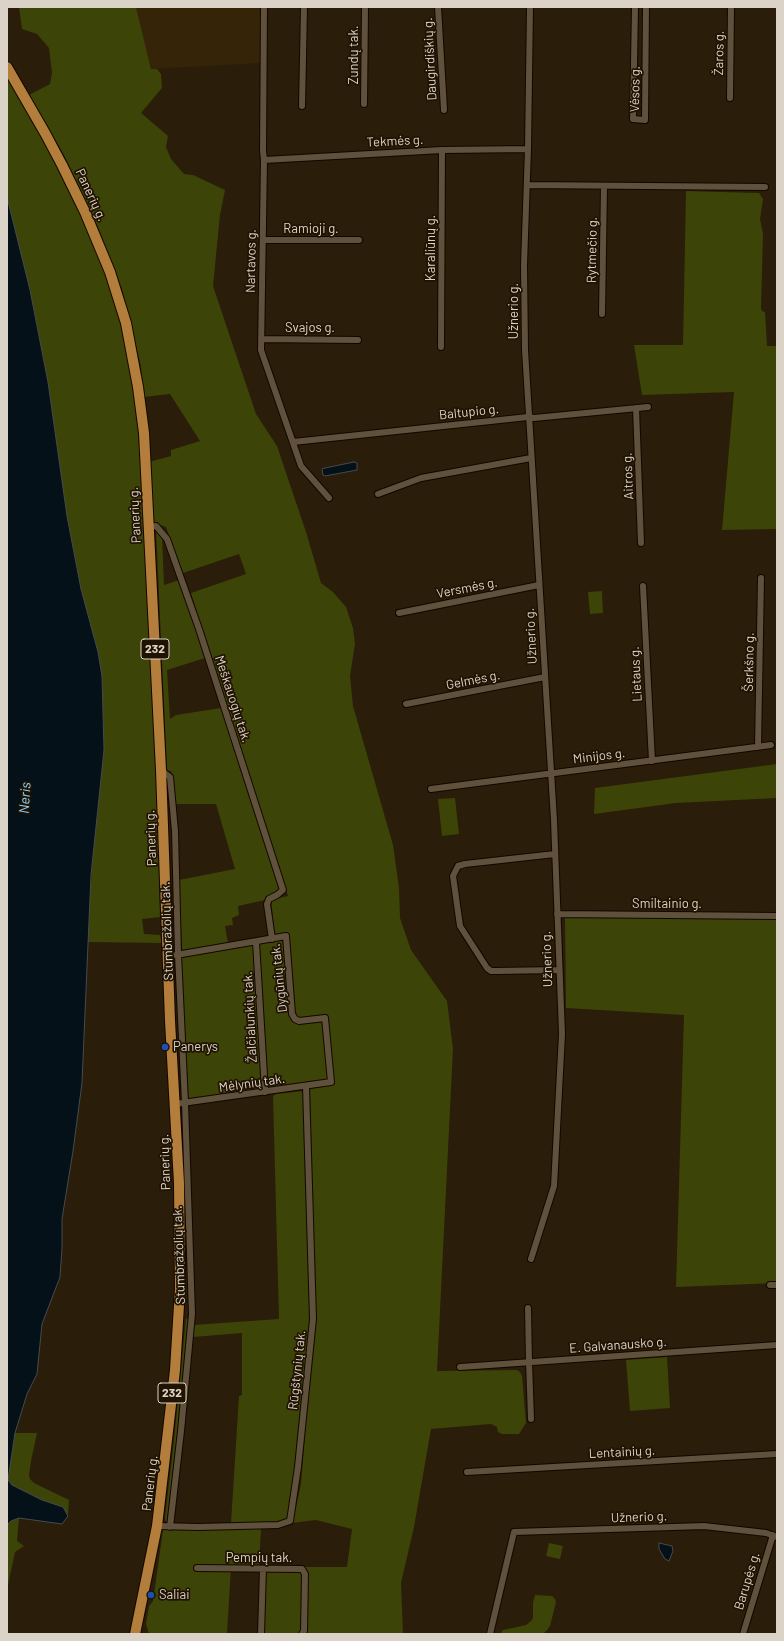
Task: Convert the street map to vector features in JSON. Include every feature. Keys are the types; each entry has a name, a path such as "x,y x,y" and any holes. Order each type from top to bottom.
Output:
{"main road":[{"name":"Panerių g.","path":"7,67 62,165 97,239 118,293 126,323 138,386 144,433 161,770 173,955 170,1021 180,1104 180,1313 157,1526 138,1632"}],"street":[{"name":"Nartavos g.","path":"264,7 264,160 261,350 301,466 329,498"},
{"path":"302,106 304,7"},
{"name":"Zundų tak.","path":"364,104 365,7"},
{"name":"Daugirdiškių g.","path":"438,7 444,110"},
{"name":"Užnerio g.","path":"530,7 528,149 524,265 525,342 528,417 551,773 558,970 562,1034 554,1186 532,1259"},
{"name":"Vėsos g.","path":"635,7 634,119 639,120 645,120 646,7"},
{"name":"Žaros g.","path":"730,98 731,7"},
{"name":"Tekmės g.","path":"264,160 442,150 528,149"},
{"name":"Karaliūnų g.","path":"441,347 442,150"},
{"path":"527,185 765,187"},
{"name":"Rytmečio g.","path":"602,314 604,186"},
{"name":"Ramioji g.","path":"263,240 359,240"},
{"name":"Svajos g.","path":"261,339 358,340"},
{"name":"Baltupio g.","path":"293,442 528,417 534,418 648,407"},
{"name":"Aitros g.","path":"636,408 641,543"},
{"path":"378,494 422,478 531,458"},
{"name":"Meškauogių tak.","path":"149,527 156,526 166,538 199,629 283,890 269,899 267,904 272,939"},
{"name":"Šerkšno g.","path":"758,747 761,578"},
{"name":"Versmės g.","path":"399,613 539,585"},
{"name":"Lietaus g.","path":"643,586 652,761"},
{"name":"Gelmės g.","path":"406,704 545,677"},
{"name":"Minijos g.","path":"431,789 771,745"},
{"path":"555,854 464,864 458,866 453,876 460,926 487,968 491,971 558,970"},
{"name":"Smiltainio g.","path":"557,914 777,916"},
{"name":"Dygūnių tak.","path":"272,939 286,936 292,1014 295,1019 299,1021 325,1018 331,1082"},
{"path":"173,955 272,939"},
{"name":"Žalčialunkių tak.","path":"256,942 265,1092"},
{"name":"Mėlynių tak.","path":"180,1104 306,1087 331,1082"},
{"name":"Rūgštynių tak.","path":"157,1526 278,1525 290,1521 298,1467 313,1319 306,1087"},
{"name":"Stumbražolių tak.","path":"170,1527 182,1431 192,1314 180,1104"},
{"path":"528,1308 531,1419"},
{"name":"E. Galvanausko g.","path":"460,1367 777,1345"},
{"name":"Lentainių g.","path":"467,1472 777,1454"},
{"name":"Užnerio g.","path":"490,1634 514,1532 704,1526 766,1533 775,1536"},
{"name":"Barupės g.","path":"743,1634 775,1536"},
{"name":"Pempių tak.","path":"197,1568 302,1569 305,1574 304,1630 302,1634"},
{"path":"261,1634 263,1569"}],"shaded area":[{"path":"136,7 262,7 261,63 151,69"}],"green space":[{"path":"19,7 136,7 151,69 157,69 161,74 162,88 141,113 168,136 166,147 171,159 184,174 193,175 225,190 220,215 213,286 256,414 277,446 306,532 321,583 333,592 346,607 353,628 355,644 350,676 353,706 393,845 399,888 400,918 411,950 447,1001 453,1049 437,1371 517,1370 522,1376 526,1423 519,1434 502,1434 498,1432 497,1427 491,1424 431,1429 414,1527 401,1583 403,1634 306,1634 307,1572 305,1567 347,1567 352,1529 316,1520 291,1523 293,1521 301,1484 315,1307 310,1089 333,1084 328,1017 299,1018 295,1015 288,933 275,935 271,900 288,896 249,780 191,593 246,574 239,554 183,573 166,527 152,522 149,462 171,456 171,450 200,441 170,394 144,397 141,366 122,289 98,227 64,155 29,95 50,84 52,73 49,48 37,34 22,29"},
{"path":"7,74 62,174 87,227 107,275 118,313 136,399 156,771 160,917 142,919 144,934 160,935 162,943 87,942 94,840 104,750 102,676 98,652 81,589 67,516 48,382 30,290 7,197"},
{"path":"686,191 759,193 763,199 760,219 763,234 761,308 762,311 765,312 767,346 777,346 777,529 722,530 734,392 642,395 634,345 683,345"},
{"path":"156,529 162,536 164,585 179,580 205,658 167,670 170,719 176,715 221,708 279,889 277,892 266,897 265,900 238,906 239,915 232,918 233,925 225,926 228,943 182,951 179,880 235,869 216,804 175,804 173,779 171,771 167,771"},
{"path":"602,591 603,613 590,614 588,592"},
{"path":"777,764 777,798 676,803 594,814 595,788"},
{"path":"455,798 459,834 442,836 438,799"},
{"path":"565,917 777,919 777,1283 676,1287 684,1015 566,1008"},
{"path":"281,940 284,945 290,1014 292,1018 323,1020 329,1081 266,1091 258,944 260,942"},
{"path":"253,944 263,1091 188,1100 181,958 182,956"},
{"path":"304,1091 310,1326 289,1517 283,1522 231,1523 239,1396 242,1395 242,1333 193,1337 193,1325 279,1319 273,1096 276,1094"},
{"path":"186,1318 189,1320 168,1522 166,1522 165,1518"},
{"path":"667,1357 670,1408 630,1411 626,1360"},
{"path":"15,1433 37,1433 31,1461 29,1475 30,1479 34,1483 69,1500 68,1516 63,1507 42,1500 12,1485 8,1480"},
{"path":"19,1518 17,1541 24,1546 15,1552 7,1590 7,1525 11,1521"},
{"path":"261,1528 259,1566 231,1567 227,1634 149,1634 146,1624 149,1606 153,1601 163,1530"},
{"path":"549,1543 563,1546 560,1559 546,1556"},
{"path":"301,1570 303,1574 301,1633 263,1634 264,1573 267,1571"},
{"path":"535,1595 552,1596 555,1599 556,1602 550,1626 547,1630 543,1634 500,1634 503,1630 526,1625 531,1621 533,1618 533,1603"}],"water":[{"name":"Neris","path":"7,197 30,290 48,382 67,516 81,589 98,652 102,676 104,750 91,875 82,1083 62,1219 60,1277 42,1324 37,1374 27,1394 15,1433 8,1480 12,1485 42,1500 63,1507 68,1516 62,1524 19,1518 11,1521 7,1525"},
{"path":"354,462 357,463 357,470 325,476 323,475 322,469"},
{"path":"659,1543 672,1546 673,1551 669,1561 665,1559 659,1549"}],"place":[{"name":"Panerys","path":"165,1047"},
{"name":"Saliai","path":"151,1595"}]}
